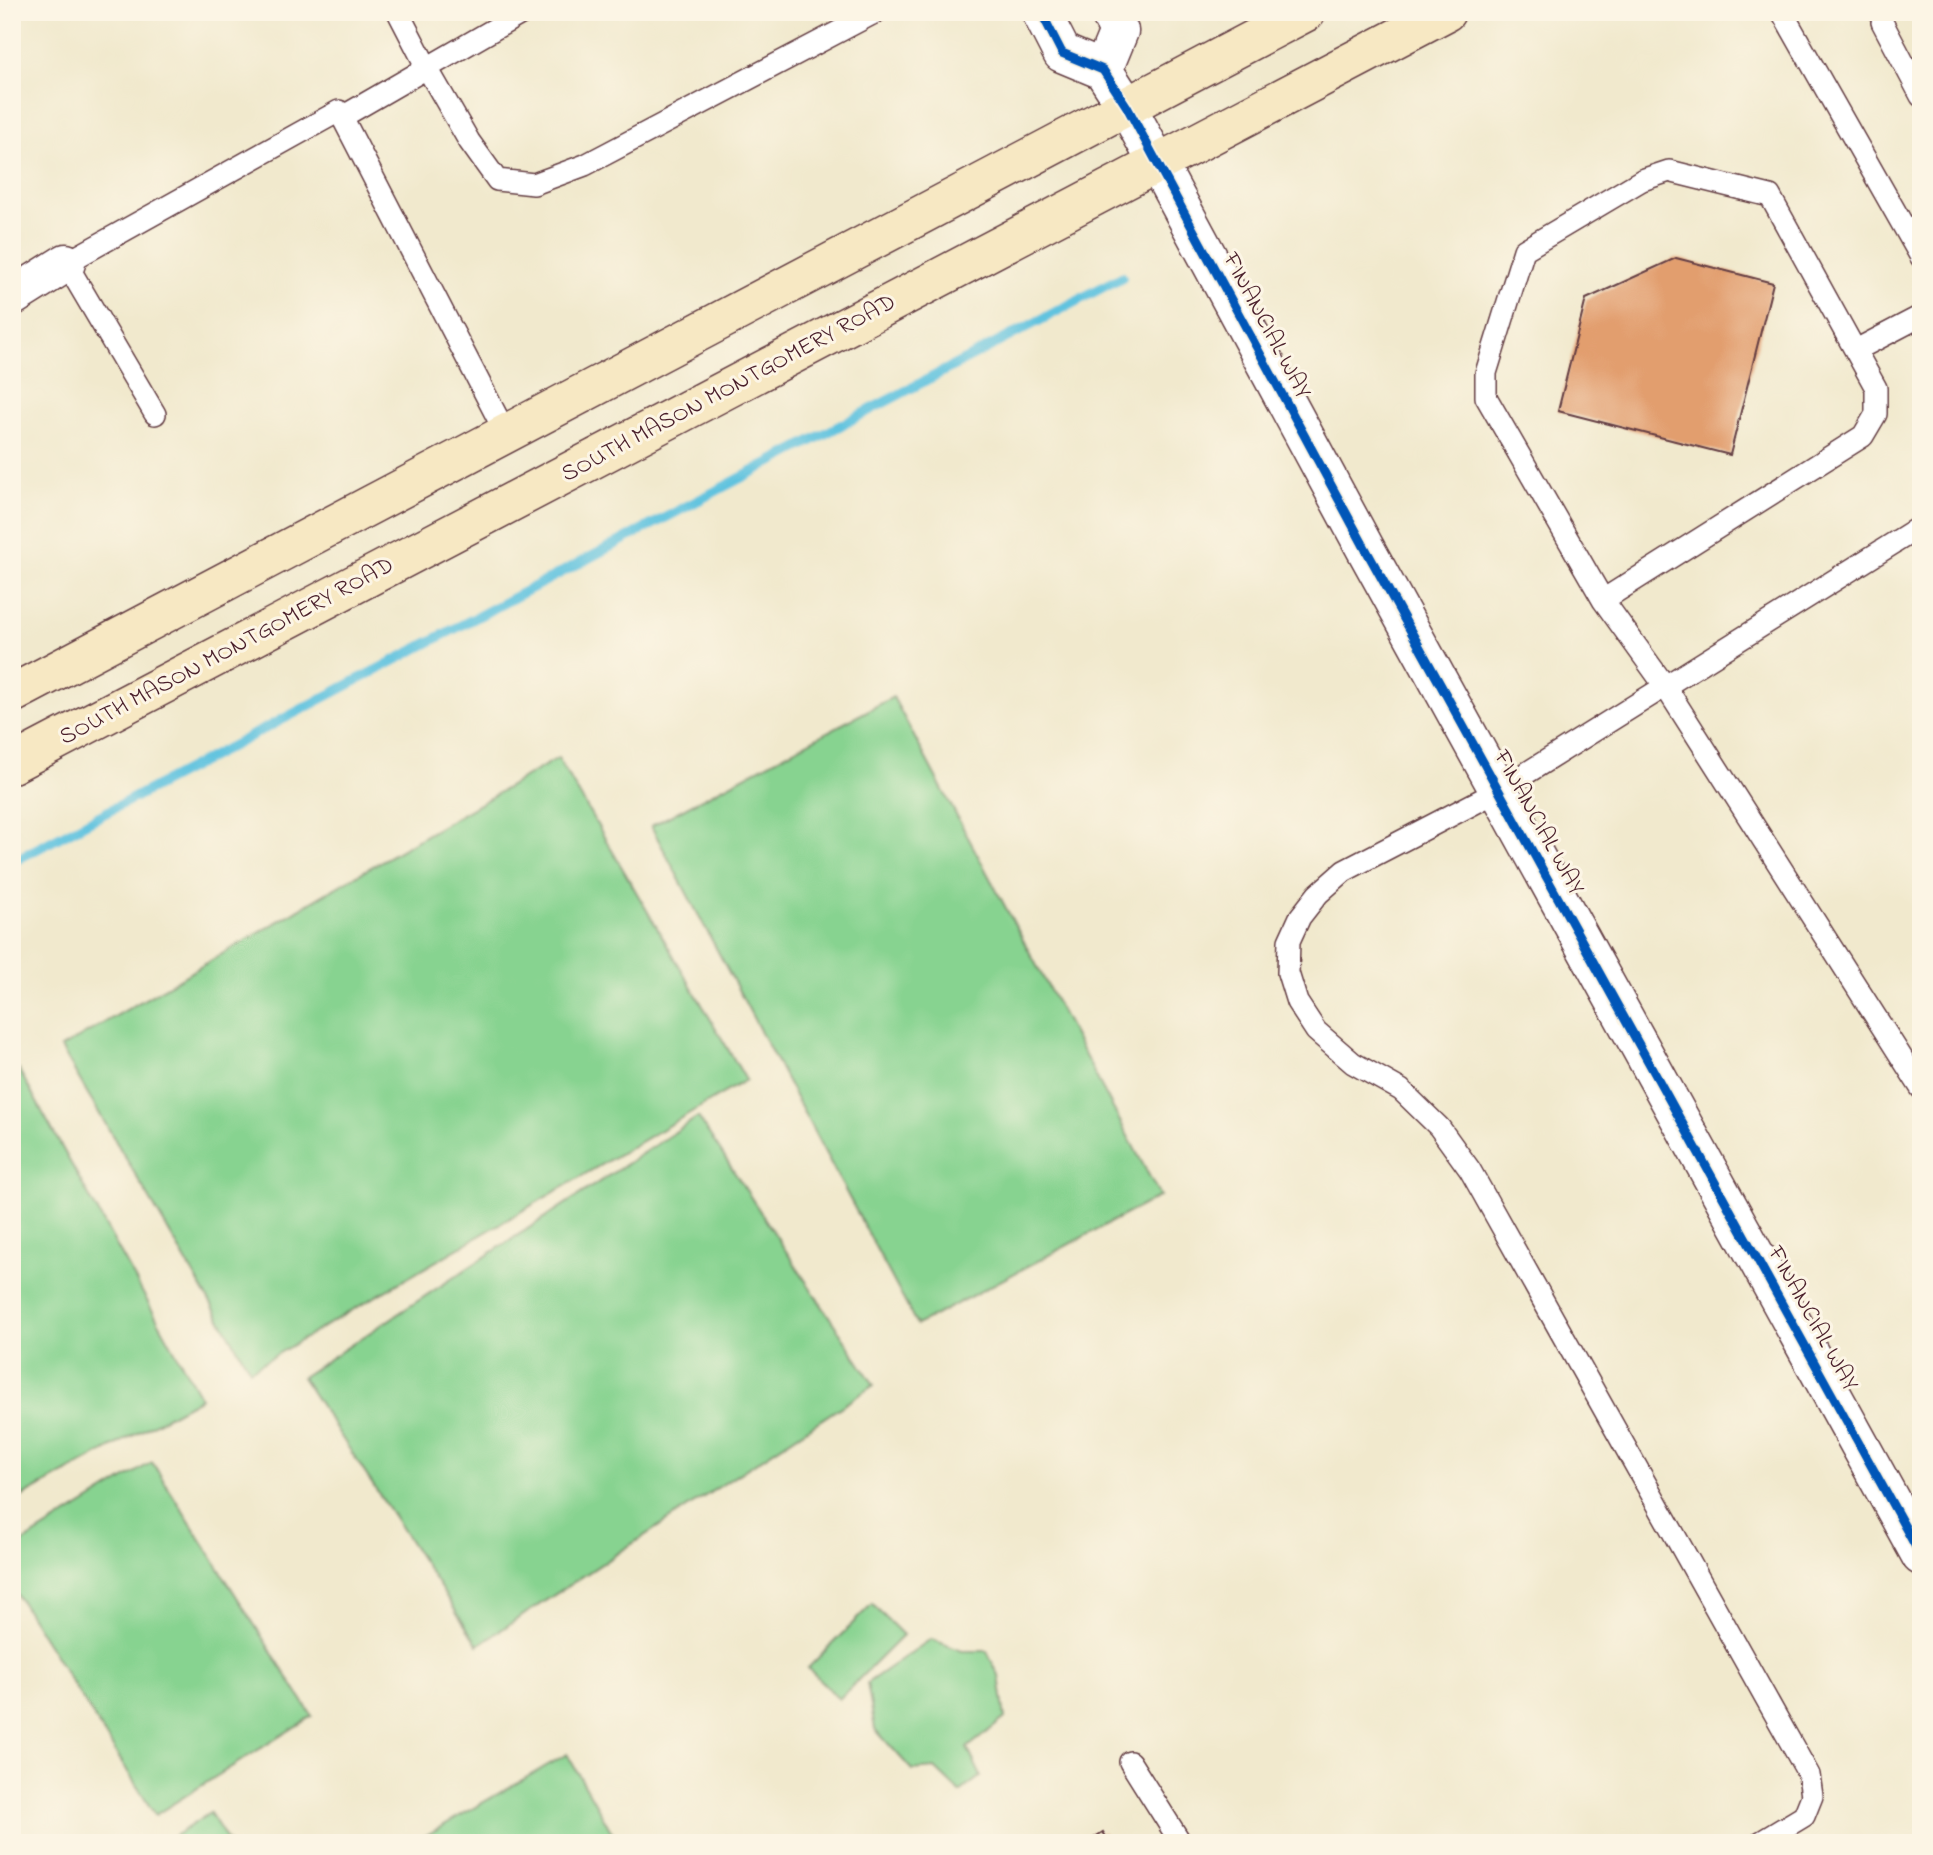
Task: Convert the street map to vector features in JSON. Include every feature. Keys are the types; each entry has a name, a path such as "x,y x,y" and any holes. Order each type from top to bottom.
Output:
{"main road":[{"path":"12,694 1306,12"},
{"name":"SOUTH MASON MONTGOMERY ROAD","path":"12,764 1446,12"}],"street":[{"path":"1041,12 1062,53 1103,70 1119,31 1109,12"},
{"name":"FINANCIAL WAY","path":"1103,70 1127,107 1365,548 1921,1556"},
{"path":"12,297 66,263"}],"lane":[{"path":"398,12 469,141 497,180 534,184 585,165 876,12"},
{"path":"342,117 524,12"},
{"path":"1782,12 1921,257"},
{"path":"1882,22 1921,96"},
{"path":"155,414 66,263 339,111 506,434"},
{"path":"1603,600 1863,436 1876,414 1876,388 1770,196 1669,171 1642,180 1524,250 1486,373 1486,397 1603,600 1665,686 1921,1088"},
{"path":"1856,350 1921,316"},
{"path":"1759,1843 1804,1816 1812,1796 1809,1775 1470,1170 1439,1127 1401,1090 1353,1063 1316,1031 1297,1002 1288,973 1289,941 1300,917 1318,894 1344,871 1499,790 1921,526"},
{"path":"1130,1762 1181,1843"}],"green space":[{"path":"893,697 1160,1196 917,1325 651,826"},
{"path":"558,758 746,1080 250,1370 61,1048"},
{"path":"19,1070 201,1398 12,1502 12,1074"},
{"path":"698,1117 874,1385 478,1645 302,1377"},
{"path":"152,1462 312,1716 155,1815 12,1587 12,1549"},
{"path":"872,1604 903,1635 839,1699 808,1668"},
{"path":"931,1639 962,1651 987,1651 999,1676 1005,1718 967,1748 981,1776 960,1792 935,1768 912,1770 875,1729 867,1683"},
{"path":"567,1754 618,1843 413,1843"},
{"path":"210,1813 229,1843 164,1843"}],"building":[{"path":"1676,258 1773,283 1730,455 1558,411 1586,299"},
{"path":"1103,1832 1110,1843 1086,1843"}],"waterway":[{"path":"12,862 1122,277"}],"cycle path":[{"path":"1041,12 1062,53 1103,70 1127,107 1365,548 1921,1556"}]}
